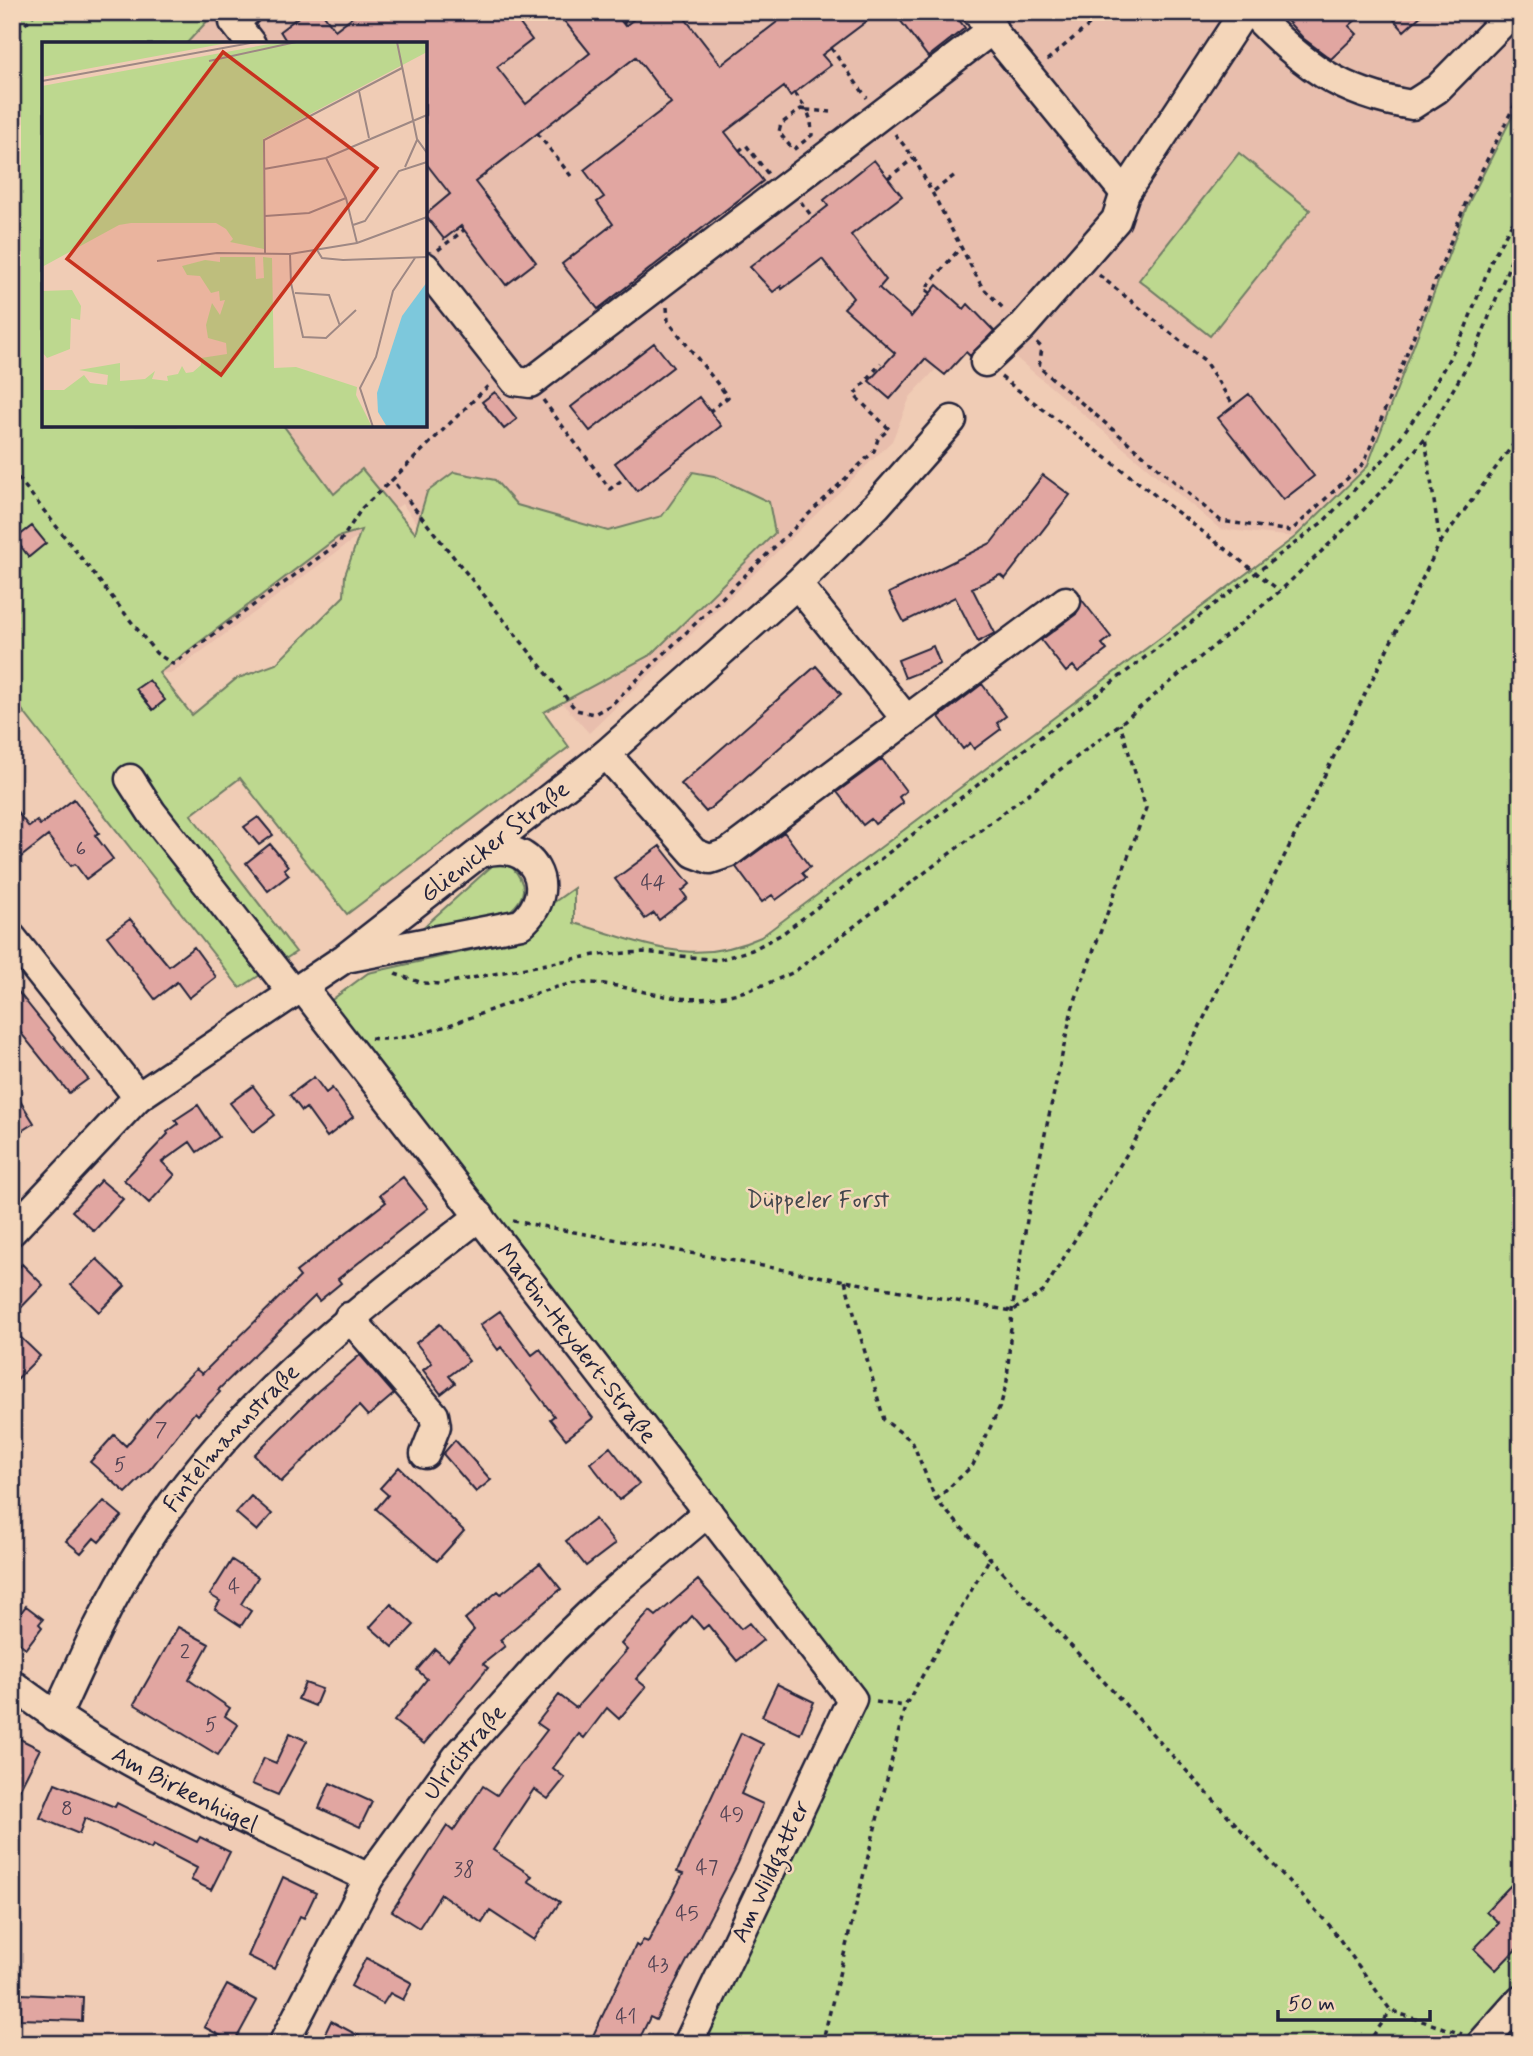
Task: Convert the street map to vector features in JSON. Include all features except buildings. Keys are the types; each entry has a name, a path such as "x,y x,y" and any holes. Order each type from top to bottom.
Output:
{"street":[{"path":"246,12 234,22 249,42"},
{"path":"996,366 1022,327 1116,220 1125,193 1244,12"},
{"path":"1252,12 1289,51 1327,77 1376,99 1412,105 1437,89 1513,12"},
{"path":"430,260 514,381 530,383 879,114 985,21 1125,193"},
{"name":"Glienicker Straße","path":"12,1231 138,1097 345,958 606,754 797,584 877,506 952,420"},
{"path":"797,584 906,719"},
{"path":"606,754 694,853 710,859 728,853 1066,601"},
{"name":"Martin-Heydert-Straße","path":"130,779 152,813 480,1216 852,1699"},
{"path":"345,958 521,924 536,909 540,897 540,885 534,866 517,852 505,848 481,853"},
{"path":"12,938 138,1097"},
{"name":"Fintelmannstraße","path":"56,1717 105,1610 180,1493 263,1395 349,1317 480,1216"},
{"path":"349,1317 434,1415 436,1426 425,1454"},
{"name":"Ulricistraße","path":"283,2044 369,1878 457,1757 554,1648 603,1601 708,1512"},
{"name":"Am Birkenhügel","path":"12,1684 56,1717 135,1766 369,1878"},
{"name":"Am Wildgatter","path":"688,2044 852,1699"},
{"path":"1482,2042 1521,1998"}],"path":[{"path":"12,38 36,12"},
{"path":"623,24 633,12"},
{"path":"1028,75 1105,12"},
{"path":"831,48 914,158 982,287 1042,348 1039,368 1221,521 1291,531 1364,463 1466,202 1521,92"},
{"path":"794,93 807,110 811,121 811,135 793,150 779,132 781,124 801,109 807,110 831,112"},
{"path":"537,133 571,176"},
{"path":"739,151 746,145 780,190"},
{"path":"888,178 914,158"},
{"path":"933,191 955,176"},
{"path":"384,971 422,983 440,984 595,955 643,952 718,960 752,950 782,934 1258,574 1324,521 1386,457 1421,409 1464,332 1493,257 1521,207"},
{"path":"430,260 464,230"},
{"path":"385,1040 419,1033 527,995 573,984 610,984 672,998 715,999 761,987 794,972 1120,724 1280,592 1390,482 1425,438 1476,350 1521,235"},
{"path":"930,293 925,289 961,247"},
{"path":"1081,260 1204,360 1234,406"},
{"path":"652,288 669,310 668,321 728,397 709,411"},
{"path":"392,480 576,710 594,713 611,705 874,451 878,439 889,429 854,395 881,363"},
{"path":"996,366 1280,592"},
{"path":"12,470 156,653 173,664 340,542 362,508 505,369"},
{"path":"530,383 610,489 626,477"},
{"path":"541,1225 1012,1311 1043,1292 1179,1068 1440,543 1521,434"},
{"path":"1425,438 1440,543"},
{"path":"936,1500 973,1465 1001,1404 1007,1381 1012,1311 1029,1208 1072,1009 1146,808 1120,724"},
{"path":"845,1282 884,1420 912,1441 936,1500 991,1556 1330,1926 1391,2011 1482,2042"},
{"path":"822,2044 905,1706 991,1556"},
{"path":"852,1699 905,1706"},
{"path":"1367,2044 1391,2011"}],"shaded area":[{"path":"25,12 1521,12 1521,99 1468,204 1367,467 1295,537 1220,529 995,340 976,361 965,352 945,375 936,369 910,397 892,441 589,733 539,677 402,504 172,673 159,673 12,483 12,24"}],"green space":[{"path":"12,12 208,12 211,17 188,42 42,42 42,427 284,427 334,494 362,469 415,533 427,492 454,472 495,480 517,505 608,531 662,516 693,472 714,476 769,502 775,533 652,654 544,712 569,747 347,914 240,778 191,815 296,952 240,988 12,697","holes":["361,530 345,575 344,596 276,664 236,679 192,715 159,673 338,537"]},
{"name":"Düppeler Forst","path":"1521,99 1521,2044 702,2044 864,1697 329,1002 368,973 494,945 574,888 574,923 645,944 689,952 712,951 761,937 1295,537 1367,467 1468,204"},
{"path":"1239,153 1310,210 1210,336 1139,280"},
{"path":"493,865 512,867 523,890 520,901 510,911 419,931"}]}
